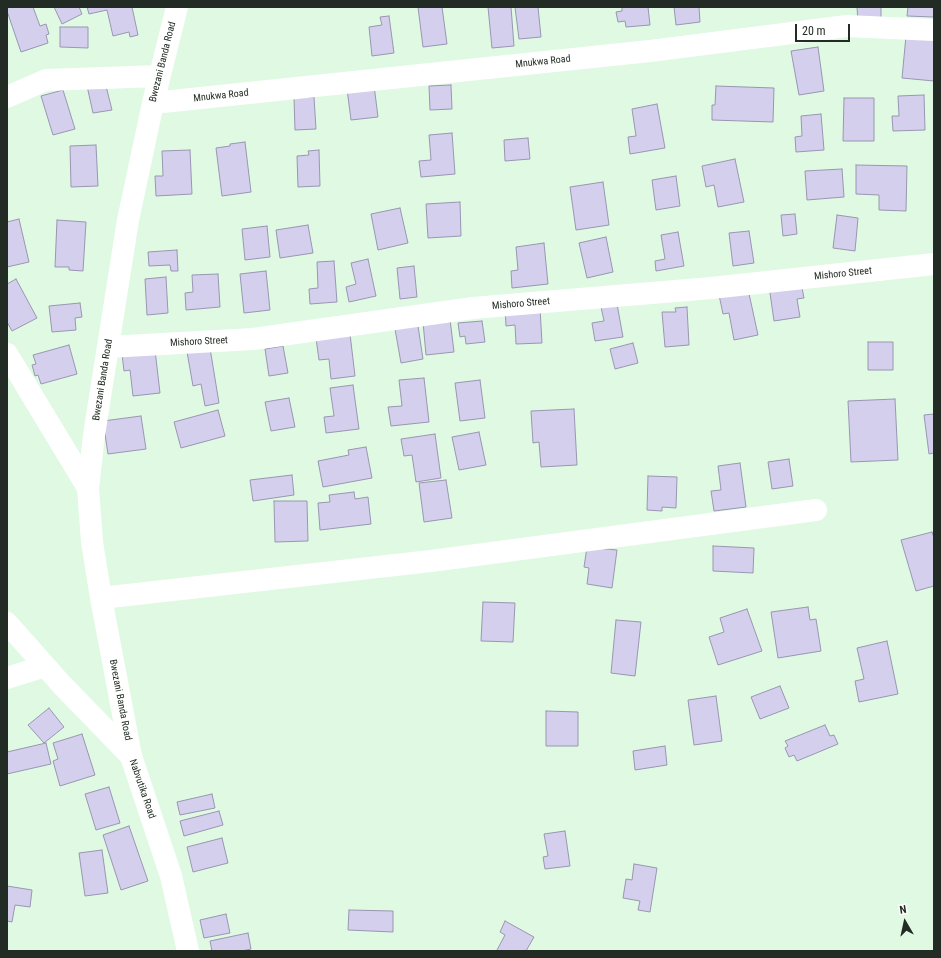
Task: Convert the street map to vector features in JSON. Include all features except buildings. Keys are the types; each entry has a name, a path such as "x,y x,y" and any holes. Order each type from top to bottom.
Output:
{"street":[{"name":"Bwezani Banda Road","path":"131,756 100,598 92,542 88,488 94,435 128,220 159,76 177,7"},
{"name":"Mnukwa Road","path":"153,103 650,51 847,26 934,30"},
{"path":"7,97 46,80 159,76"},
{"name":"Mishoro Street","path":"108,347 253,339 473,308 711,288 934,264"},
{"path":"7,354 88,488"},
{"path":"100,598 431,561 816,510"},
{"name":"Nabvutika Road","path":"7,623 45,666 131,756 171,876 188,951"},
{"path":"7,678 45,666"}]}
